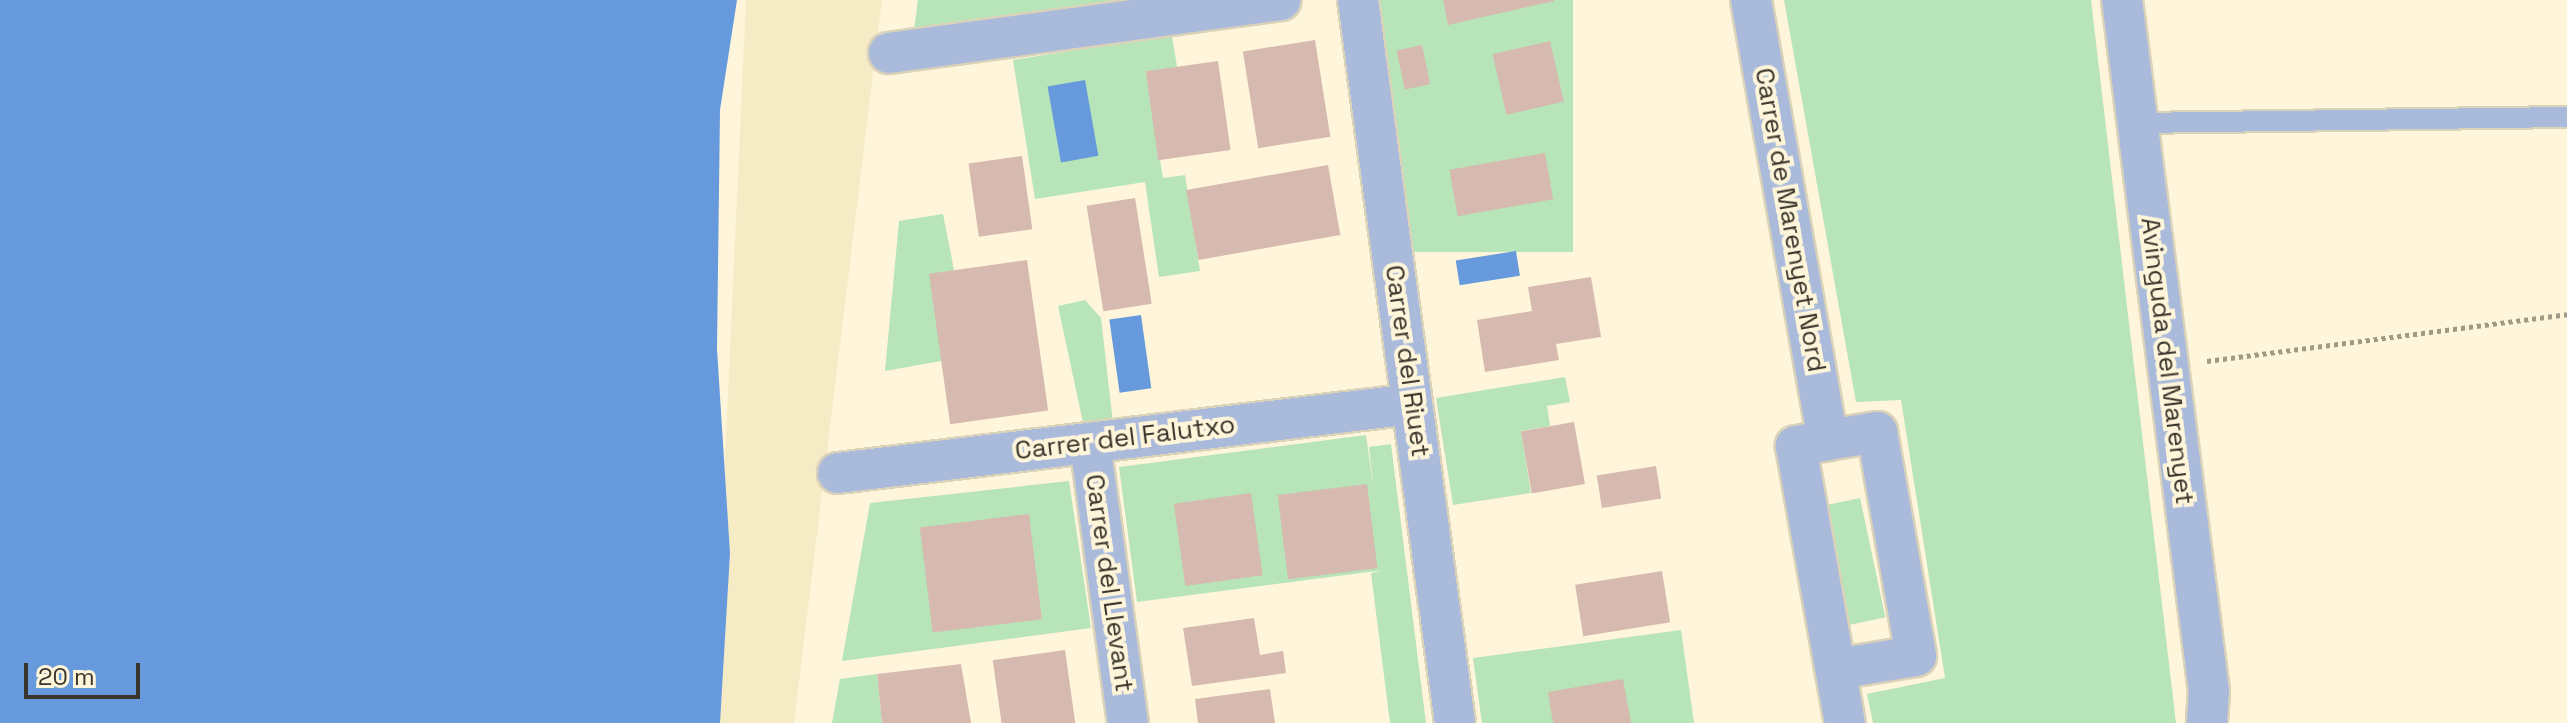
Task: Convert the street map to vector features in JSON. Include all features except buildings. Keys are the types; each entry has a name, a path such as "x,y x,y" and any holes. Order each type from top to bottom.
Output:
{"street":[{"path":"889,53 1280,0"},
{"name":"Carrer del Riuet","path":"1358,0 1455,723"},
{"name":"Carrer de Marenyet Nord","path":"1751,0 1828,440"},
{"name":"Avinguda del Marenyet","path":"2122,0 2209,692 2207,723"},
{"name":"Carrer del Falutxo","path":"838,473 1412,404"},
{"path":"1836,669 1916,656 1877,432 1796,446 1845,723"},
{"name":"Carrer del Llevant","path":"1090,443 1128,723"}],"lane":[{"path":"2137,123 2567,117"}],"path":[{"path":"2168,366 2567,314"}],"green space":[{"path":"918,0 1166,0 913,37"},
{"path":"1380,0 1573,0 1573,252 1380,252"},
{"path":"1784,0 2091,0 2176,723 1873,723 1867,694 1945,678 1901,400 1856,402"},
{"path":"1172,35 1177,67 1146,73 1163,178 1185,175 1200,271 1159,277 1145,182 1035,199 1013,60"},
{"path":"943,214 954,270 941,361 885,371 899,221"},
{"path":"1085,300 1101,318 1113,423 1084,427 1058,306"},
{"path":"1565,377 1570,402 1547,406 1550,426 1521,431 1531,493 1453,505 1436,398"},
{"path":"1366,435 1373,486 1369,447 1391,444 1426,723 1390,723 1371,573 1384,570 1137,602 1119,467"},
{"path":"1069,481 1091,628 842,661 870,503"},
{"path":"1860,498 1885,617 1850,625 1825,505"},
{"path":"1681,630 1694,723 1482,723 1473,658"},
{"path":"877,674 882,723 832,723 840,679"}],"sand":[{"path":"746,0 882,0 794,723 713,723"}],"water":[{"path":"0,0 737,0 720,110 717,349 730,553 720,723 0,723"},
{"path":"1085,80 1098,156 1061,162 1048,87"},
{"path":"1516,251 1520,276 1460,285 1456,261"},
{"path":"1141,315 1151,388 1120,393 1109,319"}]}
